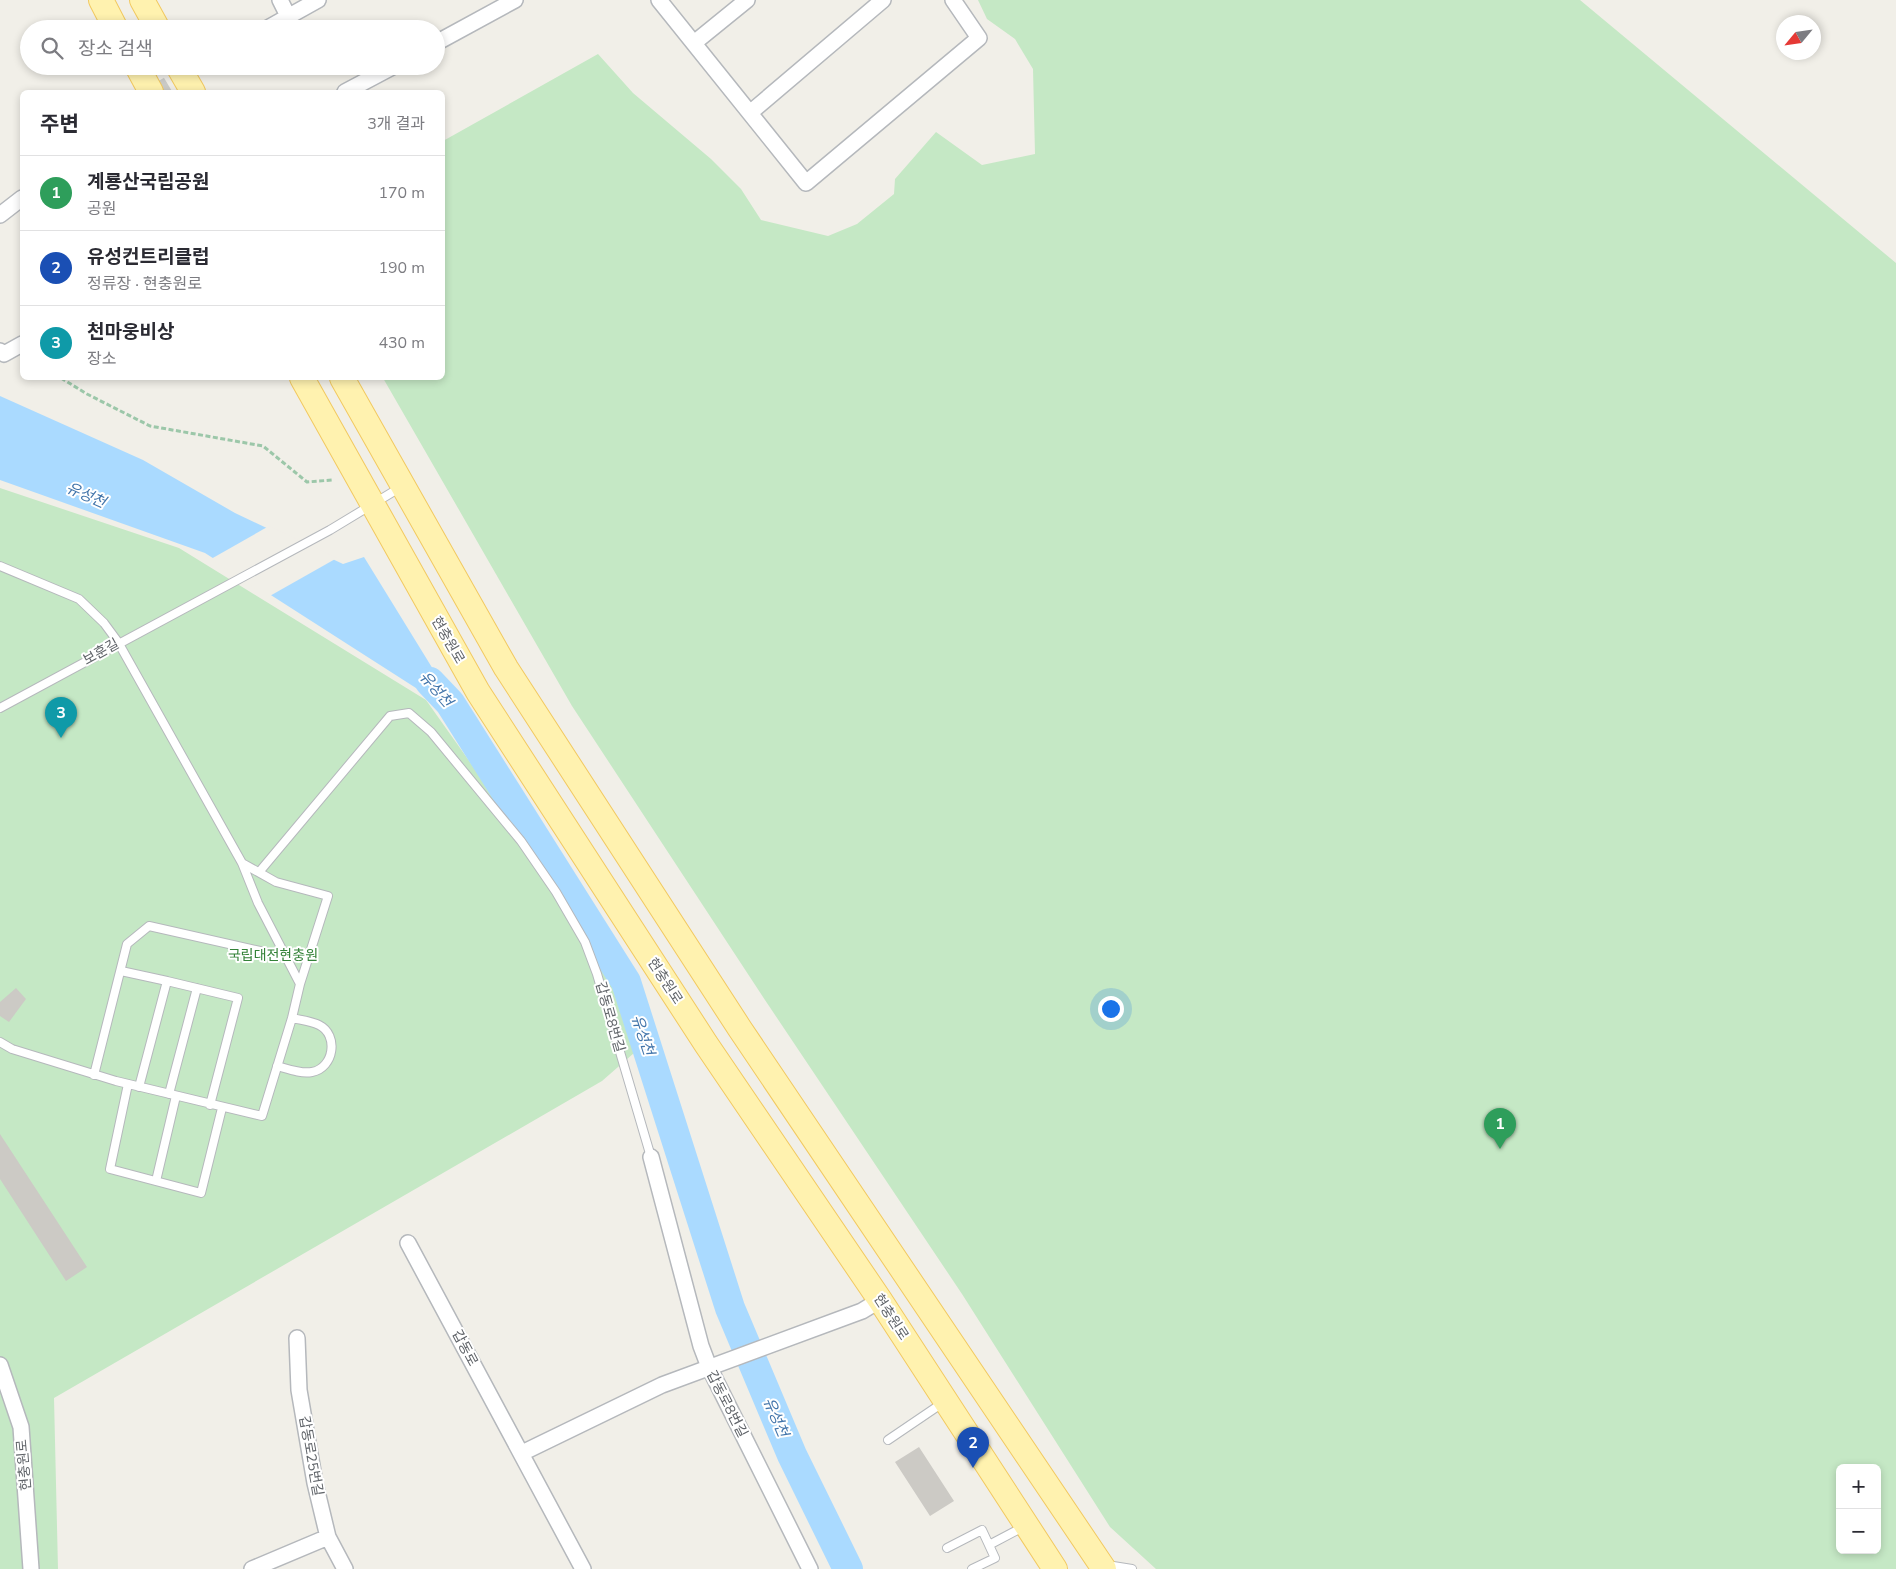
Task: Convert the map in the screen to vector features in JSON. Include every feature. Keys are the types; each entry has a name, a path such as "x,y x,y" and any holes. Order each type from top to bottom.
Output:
{"main road":[{"path":"100,0 111,20"},
{"path":"142,0 153,20"},
{"path":"142,75 150,90"},
{"path":"183,75 192,90"},
{"name":"현충원로","path":"303,380 478,692 706,1044 880,1300 1054,1569"},
{"path":"343,380 512,677 740,1029 1100,1567"}],"street":[{"path":"280,0 288,16"},
{"path":"281,20 318,0"},
{"path":"445,38 515,0"},
{"path":"659,0 751,112 806,183 979,38 953,0"},
{"path":"694,44 747,0"},
{"path":"751,112 884,0"},
{"path":"349,90 377,75"},
{"path":"0,214 20,199"},
{"path":"0,351 4,354 20,345"},
{"name":"갑동로8번길","path":"651,1157 701,1346 713,1366 810,1569"},
{"name":"갑동로","path":"408,1243 583,1569"},
{"path":"522,1453 662,1385 862,1311 880,1300"},
{"name":"갑동로25번길","path":"297,1338 299,1390 315,1483 328,1537 345,1569"},
{"name":"현충원로","path":"0,1365 21,1427 31,1569"},
{"path":"252,1569 328,1537"}],"lane":[{"name":"보훈길","path":"0,708 118,642 330,530 371,503 402,486"},
{"path":"0,566 79,599 104,623 118,642 242,863 258,903 300,984"},
{"name":"갑동로8번길","path":"260,871 390,716 408,713 431,732 522,841 556,892 584,942 597,974 651,1157"},
{"path":"0,1042 12,1049 94,1075 222,1108 262,1116 292,1018 300,984 328,896 276,882 260,871 242,863"},
{"path":"94,1075 127,944 149,926 287,957"},
{"path":"121,971 238,998 210,1105"},
{"path":"139,1087 167,981"},
{"path":"156,1181 172,1095 197,988"},
{"path":"277,1066 306,1073 314,1072 328,1062 331,1054 332,1046 325,1030 318,1025 292,1018"},
{"path":"128,1084 110,1169 202,1193 222,1108"},
{"path":"888,1440 946,1401"},
{"path":"989,1545 1026,1525"},
{"path":"947,1548 982,1530 994,1558 972,1569"},
{"path":"1100,1567 1132,1569"}],"path":[{"path":"64,380 87,394 150,426 263,446 307,482 332,480"}],"green space":[{"path":"978,0 1580,0 1896,263 1896,1569 1156,1569 1110,1527 962,1294 767,1003 572,706 384,380 445,380 445,140 598,54 633,93 711,159 741,189 761,220 828,236 857,224 894,194 895,179 936,132 982,165 1035,154 1033,69 1015,39 987,19"},
{"name":"국립대전현충원","path":"0,488 179,548 426,700 579,916 642,1046 602,1081 54,1398 58,1569 0,1569"}],"water":[{"path":"0,396 143,460 235,513 343,564 364,557 460,713 448,719 430,697 205,553 0,480"}],"pier":[{"path":"269,526 337,558 268,597 211,559"}],"building":[{"path":"16,988 26,999 9,1022 0,1016 0,1002"},
{"path":"0,1134 87,1267 66,1281 0,1179"},
{"path":"919,1447 954,1501 930,1516 895,1462"}],"waterway":[{"name":"유성천","path":"430,682 450,703 626,982 730,1308 792,1455 848,1569"}],"tunnel":[{"path":"158,90 183,75"}],"place":[{"name":"천마웅비상","path":"61,738"},
{"name":"계룡산국립공원","path":"1500,1149"},
{"name":"유성컨트리클럽","path":"973,1468"}]}
